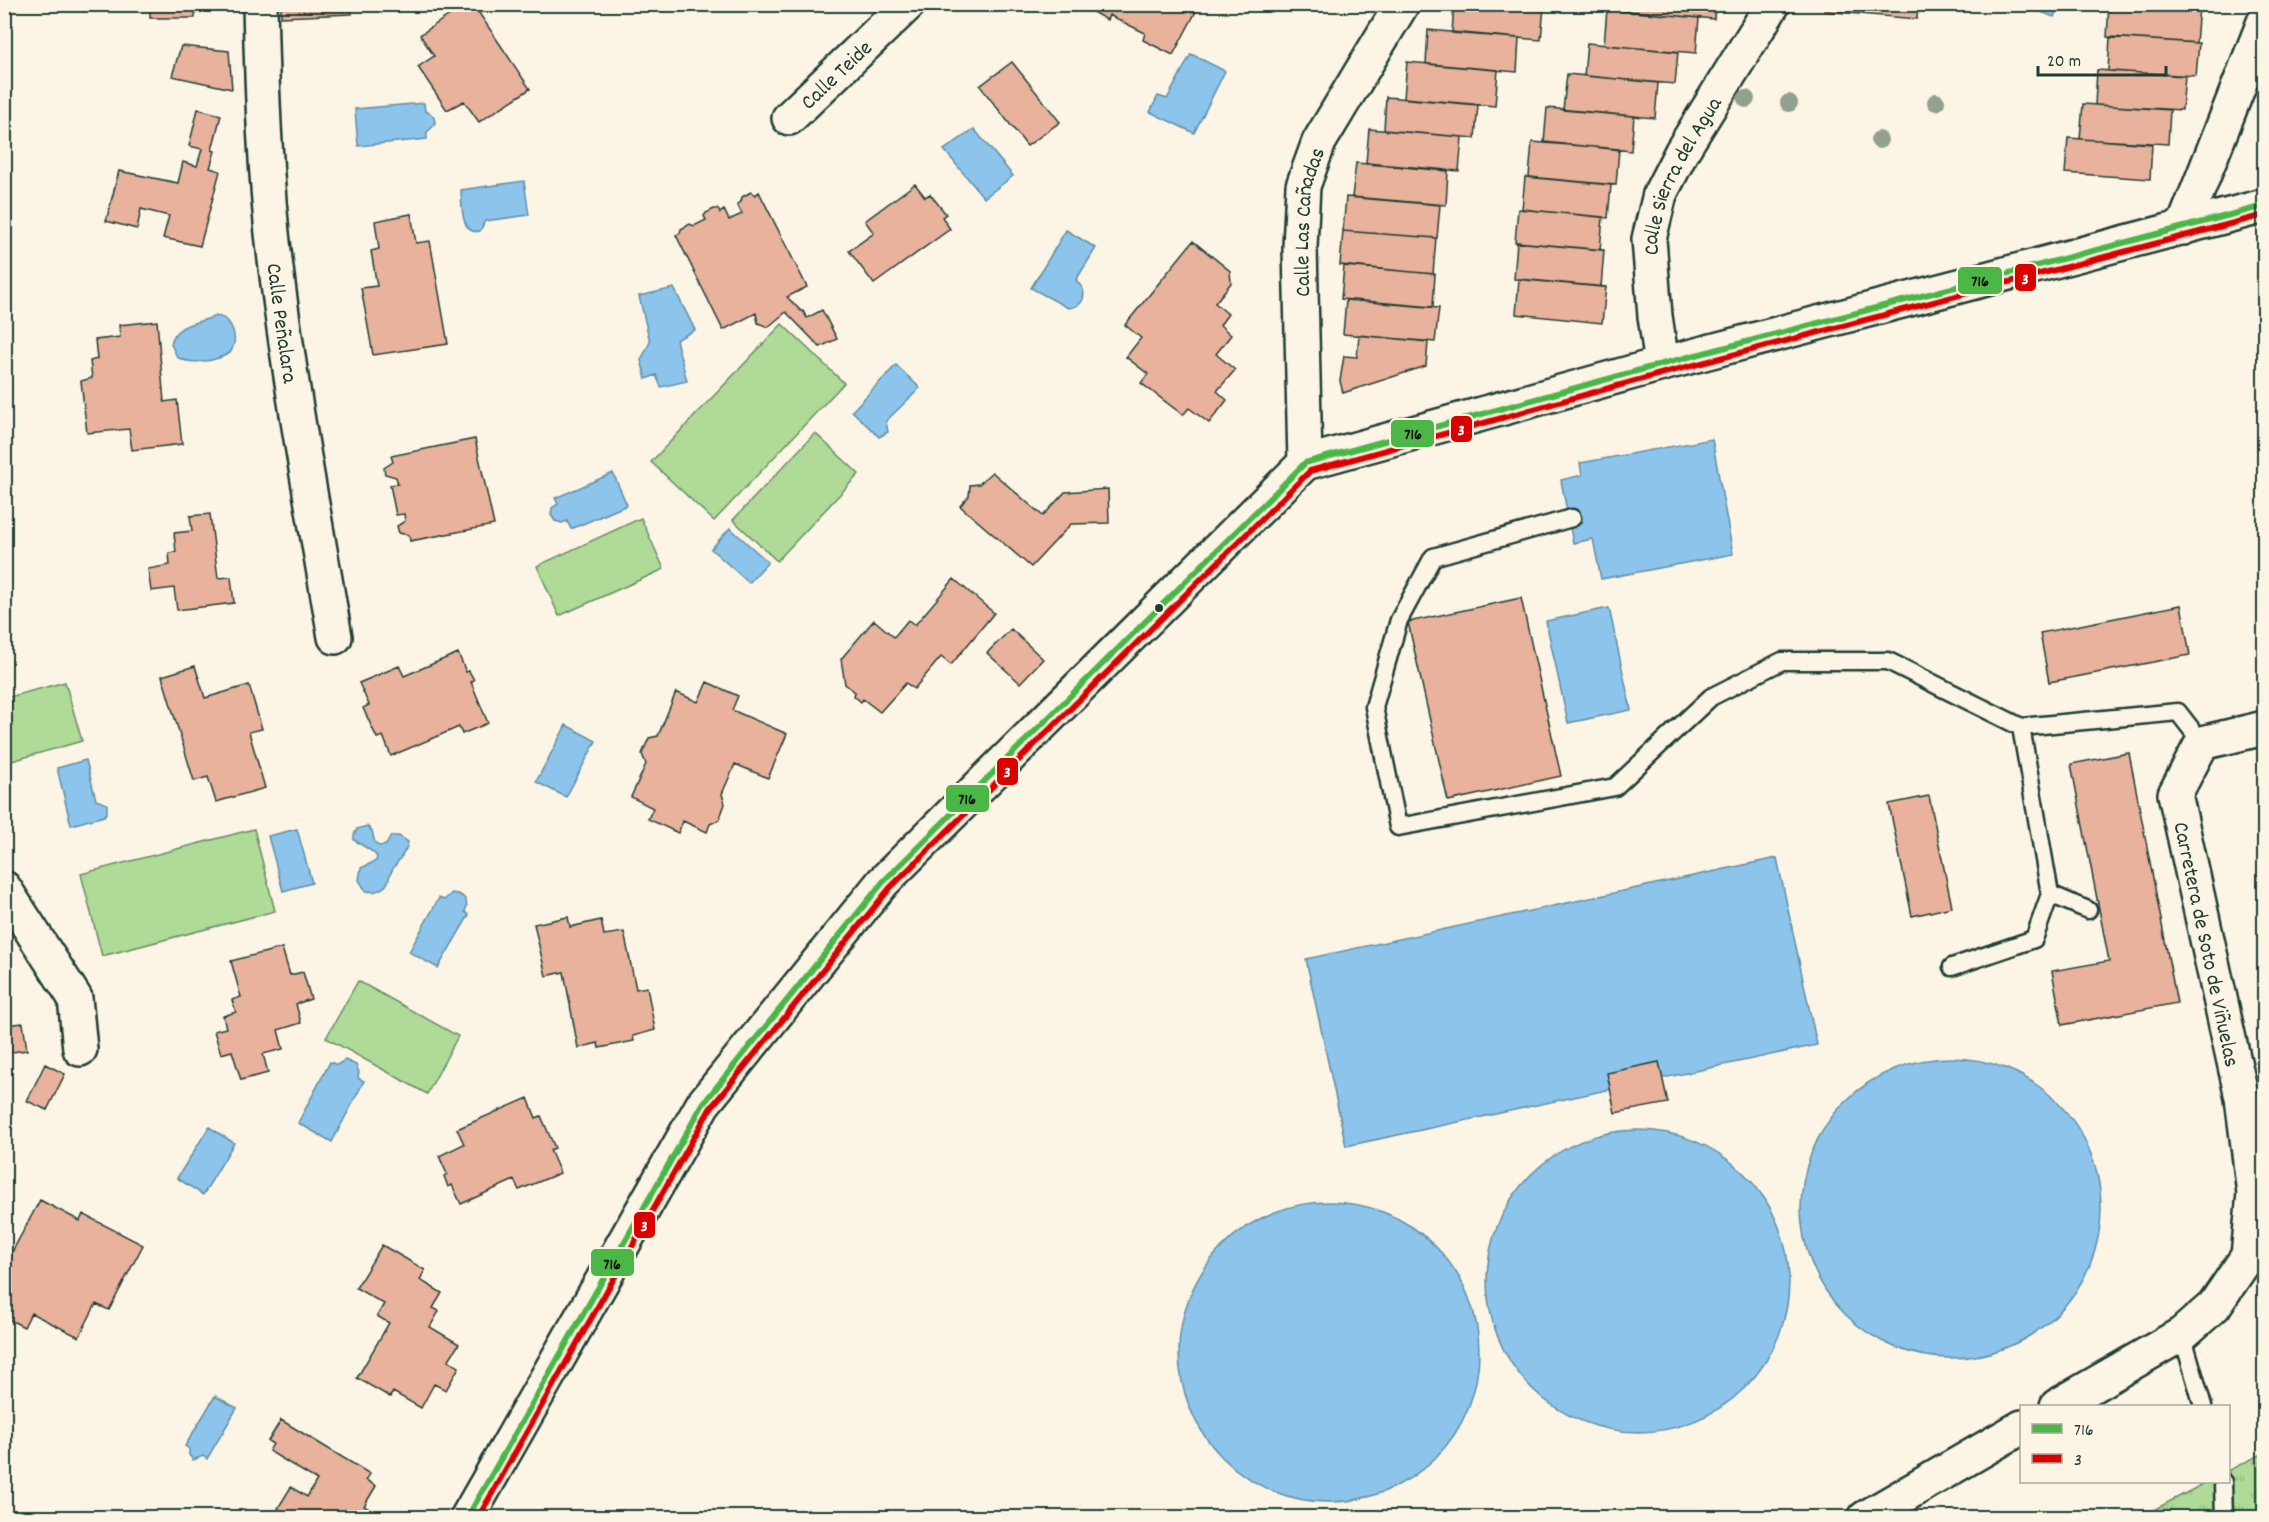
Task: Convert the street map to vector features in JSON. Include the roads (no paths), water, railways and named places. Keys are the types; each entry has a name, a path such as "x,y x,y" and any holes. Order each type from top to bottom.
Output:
{"street":[{"name":"Calle Peñalara","path":"260,4 262,103 276,267 302,446 335,637"},
{"name":"Calle Teide","path":"789,118 908,4"},
{"name":"Calle Las Cañadas","path":"1305,463 1299,247 1303,186 1319,142 1402,4"},
{"name":"Calle Sierra del Agua","path":"1662,364 1655,315 1649,239 1660,194 1682,151 1773,4"},
{"path":"2183,228 2265,22"},
{"path":"467,1518 703,1104 883,882 1305,463 1662,364 2265,206"},
{"path":"2202,743 2265,728"},
{"name":"Carretera de Soto de Viñuelas","path":"2060,1405 2182,1334 2214,1306 2248,1256 2254,1193 2242,1098 2175,794 2202,743"},
{"path":"4,888 75,998 80,1049"},
{"path":"1865,1518 2020,1428"}],"lane":[{"path":"1572,518 1433,557 1399,620 1374,707 1398,827 1615,787 1711,698 1782,661 1888,661 2021,727 2178,712 2202,743"},
{"path":"1952,967 2034,939 2050,894 2021,727"},
{"path":"2050,894 2088,910"},
{"path":"2182,1334 2202,1405"},
{"path":"2223,1483 2224,1518"}],"water":[{"path":"2023,5 2059,5 2054,17"},
{"path":"1191,54 1225,71 1194,133 1150,112 1158,96 1167,99"},
{"path":"424,103 425,111 433,116 435,122 435,125 427,132 427,139 358,146 355,109"},
{"path":"974,129 1013,176 984,198 944,150"},
{"path":"524,181 529,215 485,221 480,231 473,231 465,224 461,190"},
{"path":"1066,230 1096,248 1076,280 1083,289 1083,300 1079,305 1068,308 1031,288"},
{"path":"674,288 695,330 676,340 687,381 661,387 656,375 646,379 641,360 650,342 639,296"},
{"path":"216,316 227,321 233,330 234,342 230,353 196,362 177,357 171,344 177,332 188,325"},
{"path":"896,365 920,388 886,421 888,432 879,437 852,411"},
{"path":"1712,439 1733,554 1601,579 1593,539 1573,543 1561,480 1582,475 1580,463"},
{"path":"613,473 627,505 571,529 567,521 562,523 555,521 551,515 552,508 558,504 555,498"},
{"path":"730,528 768,562 749,583 711,549"},
{"path":"1609,608 1631,710 1568,723 1546,621"},
{"path":"566,725 596,741 566,797 536,782"},
{"path":"86,760 96,800 107,804 107,812 104,816 71,825 57,768"},
{"path":"367,826 372,831 375,843 379,846 386,845 391,836 399,836 408,842 387,885 375,891 366,891 359,880 361,868 376,861 377,857 354,840 357,829"},
{"path":"297,829 312,883 283,891 268,836"},
{"path":"1777,858 1817,1045 1346,1146 1306,959"},
{"path":"452,893 464,898 467,904 465,912 469,915 438,968 409,952 439,898 444,900"},
{"path":"1951,1058 1980,1061 2008,1069 2034,1083 2057,1102 2076,1125 2090,1151 2098,1179 2101,1208 2098,1237 2090,1265 2076,1291 2057,1314 2034,1333 2008,1347 1980,1355 1951,1358 1922,1355 1894,1347 1868,1333 1845,1314 1826,1291 1812,1265 1804,1237 1801,1208 1804,1179 1812,1151 1826,1125 1845,1102 1868,1083 1894,1069 1922,1061"},
{"path":"345,1060 356,1065 359,1072 358,1078 364,1081 332,1142 298,1123 330,1062 337,1065"},
{"path":"209,1127 234,1143 203,1195 177,1178"},
{"path":"1638,1130 1667,1133 1696,1142 1722,1156 1745,1174 1763,1197 1777,1223 1786,1252 1789,1281 1786,1310 1777,1339 1763,1365 1745,1388 1722,1406 1696,1420 1667,1429 1638,1432 1609,1429 1580,1420 1554,1406 1531,1388 1513,1365 1499,1339 1490,1310 1487,1281 1490,1252 1499,1223 1513,1197 1531,1174 1554,1156 1580,1142 1609,1133"},
{"path":"1329,1202 1358,1205 1386,1213 1412,1227 1435,1246 1454,1269 1468,1295 1476,1323 1479,1352 1476,1381 1468,1409 1454,1435 1435,1458 1412,1477 1386,1491 1358,1499 1329,1502 1300,1499 1272,1491 1246,1477 1223,1458 1204,1435 1190,1409 1182,1381 1179,1352 1182,1323 1190,1295 1204,1269 1223,1246 1246,1227 1272,1213 1300,1205"},
{"path":"215,1396 237,1408 207,1459 203,1456 193,1460 189,1455 189,1449 185,1446"}]}
